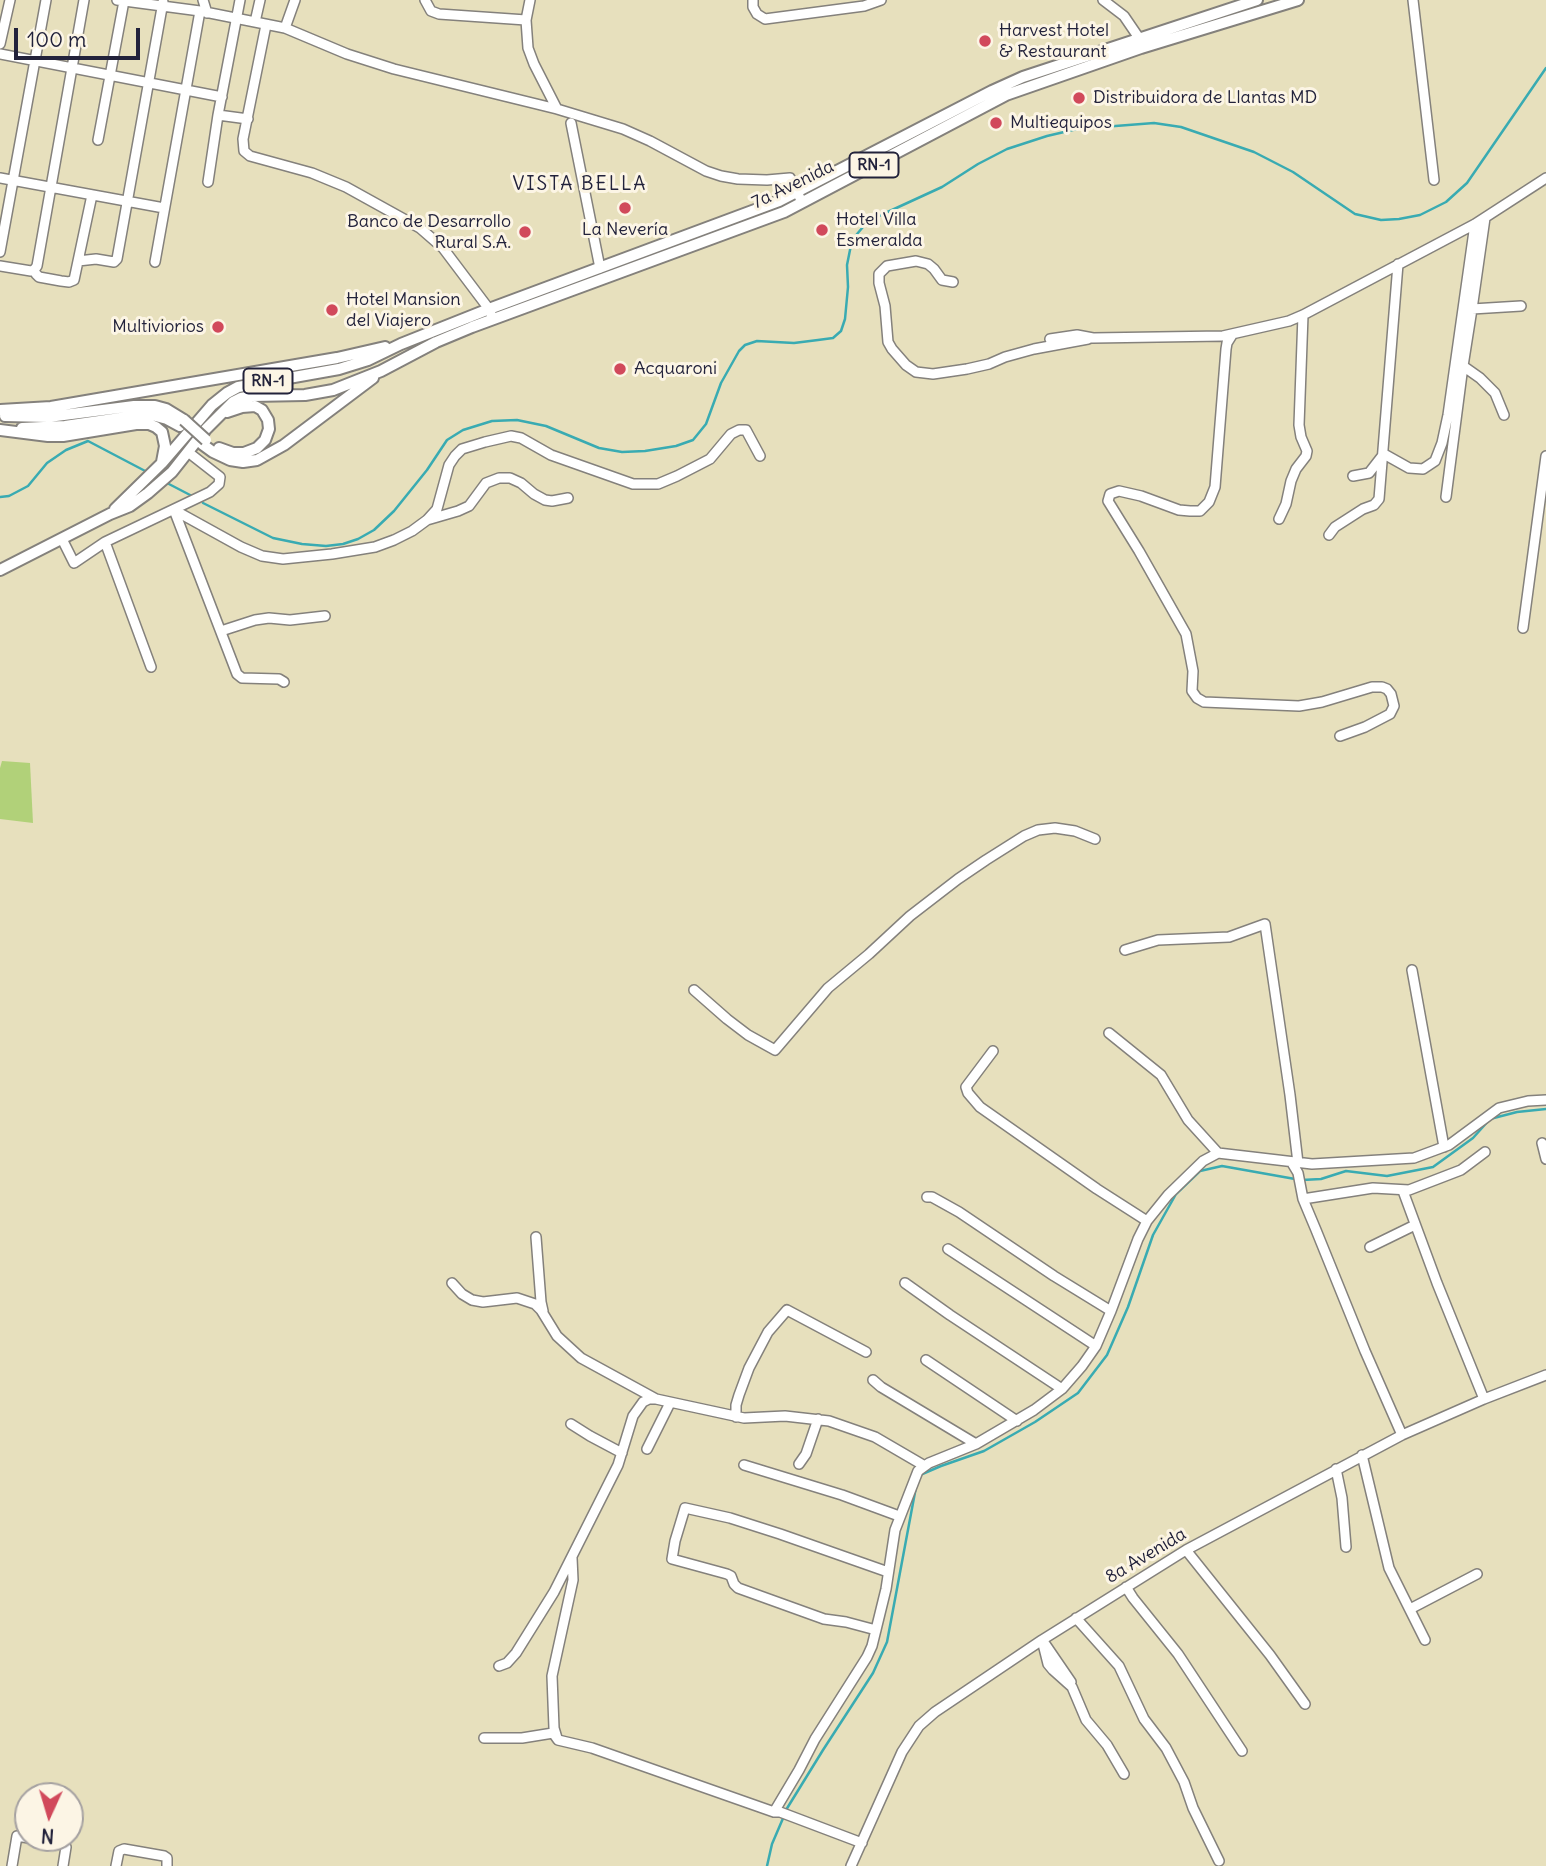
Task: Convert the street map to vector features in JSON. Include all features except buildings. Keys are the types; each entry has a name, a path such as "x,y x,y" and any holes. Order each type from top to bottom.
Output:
{"main road":[{"name":"7a Avenida","path":"401,344 766,219 1006,84 1257,0"},
{"name":"7a Avenida","path":"381,371 491,314 600,268 761,208 800,198 1006,95 1141,48 1298,0"},
{"path":"0,410 51,407 355,355 401,344"},
{"name":"RN-1","path":"110,514 162,463 212,405 227,393 238,387 339,369 368,360 401,344"},
{"path":"0,416 48,416 155,406 166,409 213,452 230,460 243,462 257,460 284,445 381,371"},
{"name":"RN-1","path":"0,570 130,506 172,472 233,402 241,398 319,394 381,371"},
{"path":"204,442 222,450 244,453 257,448 265,440 269,429 268,420 262,410 242,407 221,414"},
{"path":"0,428 65,426 148,414 182,423"},
{"path":"0,428 55,436 149,424 162,432 165,446 162,463"}],"street":[{"path":"0,44 10,0"},
{"path":"0,252 46,0"},
{"path":"34,270 37,266 83,0"},
{"path":"117,0 164,3 285,28 347,54 394,69 557,109 623,129 721,176 767,180 790,178 800,198"},
{"path":"155,262 186,90 204,12 203,0"},
{"path":"208,182 240,0"},
{"path":"255,22 260,0"},
{"path":"285,28 295,0"},
{"path":"425,0 431,11 439,14 526,20"},
{"path":"530,0 526,20 530,54 557,109"},
{"path":"753,0 757,15 765,19 864,6 881,0"},
{"path":"1103,0 1124,16 1139,38"},
{"path":"1413,0 1434,180"},
{"path":"98,140 124,1"},
{"path":"78,261 116,260 164,3"},
{"path":"267,25 243,144 247,154 327,179 420,228 443,248 491,314"},
{"path":"0,54 222,97"},
{"path":"218,115 248,119"},
{"path":"571,123 600,268"},
{"path":"0,178 164,208"},
{"path":"1050,339 1073,335 1090,338 1200,338 1232,335 1303,315 1475,224 1546,178"},
{"path":"0,266 34,270 39,276 69,282 75,278 92,195"},
{"path":"1446,497 1485,218"},
{"path":"1384,454 1409,468 1423,469 1435,461 1448,415 1475,224"},
{"path":"953,282 942,280 928,264 916,261 887,266 879,274 888,342 906,365 916,372 933,374 967,369 1034,349 1090,338"},
{"path":"1329,535 1335,527 1374,505 1379,499 1398,264"},
{"path":"1472,309 1521,306"},
{"path":"1279,519 1286,504 1291,481 1307,451 1301,437 1300,425 1303,315"},
{"path":"1232,335 1226,349 1215,487 1209,502 1200,511 1179,510 1119,491 1110,494 1108,501 1186,634 1193,671 1192,691 1197,698 1204,702 1299,706 1372,687 1387,689 1394,706 1390,714 1376,723 1340,736"},
{"path":"1463,366 1495,393 1504,415"},
{"path":"174,510 241,547 262,556 283,559 375,547 412,531 436,509 449,466 462,449 511,436 531,442 551,456 568,463 633,484 658,484 710,459 739,429 746,430 760,456"},
{"path":"62,539 74,563 105,542 210,492 220,482 220,477 188,452"},
{"path":"1353,476 1369,473 1384,454"},
{"path":"1523,628 1546,456"},
{"path":"427,520 469,506 486,483 499,478 510,478 521,483 545,500 568,498"},
{"path":"174,510 239,677 277,678 284,682"},
{"path":"105,542 151,667"},
{"path":"221,631 255,620 325,616"},
{"path":"694,990 748,1035 775,1050 828,989 910,916 986,860 1038,830 1055,828 1075,831 1095,839"},
{"path":"1125,950 1158,940 1229,937 1265,924 1296,1166 1303,1196 1402,1435"},
{"path":"1412,970 1444,1147"},
{"path":"1109,1033 1161,1075 1188,1120 1218,1153"},
{"path":"993,1051 966,1087 980,1107 1147,1221"},
{"path":"777,1812 832,1710 867,1657 886,1589 895,1530 916,1473 923,1465 976,1444 1017,1421 1062,1389 1096,1346 1147,1221 1168,1195 1207,1157 1218,1153 1296,1166 1413,1158 1444,1147 1499,1108 1546,1100"},
{"path":"1542,1143 1546,1159"},
{"path":"1303,1196 1373,1188 1404,1191 1461,1170 1485,1152"},
{"path":"1404,1191 1484,1399"},
{"path":"927,1198 932,1197 958,1212 1111,1311"},
{"path":"1370,1247 1415,1225"},
{"path":"536,1237 541,1302 545,1316"},
{"path":"948,1249 1096,1346"},
{"path":"452,1283 472,1300 483,1302 524,1299 538,1306 556,1336 581,1358 656,1399 737,1417 786,1416 844,1425 875,1437 923,1465"},
{"path":"905,1283 1062,1389"},
{"path":"737,1417 736,1405 746,1375 768,1332 786,1310 866,1352"},
{"path":"926,1360 1017,1421"},
{"name":"8a Avenida","path":"851,1866 902,1752 919,1726 935,1712 1076,1618 1186,1550 1402,1435 1546,1375"},
{"path":"873,1380 976,1444"},
{"path":"499,1666 507,1663 516,1653 554,1592 618,1465 631,1420 646,1400 656,1399"},
{"path":"647,1449 670,1403"},
{"path":"799,1464 806,1454 818,1419"},
{"path":"570,1424 622,1453"},
{"path":"1362,1455 1390,1568 1424,1640"},
{"path":"744,1465 842,1495 899,1516"},
{"path":"1336,1469 1342,1498 1346,1548"},
{"path":"876,1630 824,1619 738,1588 730,1575 672,1559 673,1550 685,1508 716,1514 768,1530 888,1572"},
{"path":"1186,1550 1264,1646 1305,1704"},
{"path":"558,1740 554,1728 552,1676 573,1580 572,1558"},
{"path":"1409,1609 1477,1574"},
{"path":"1126,1587 1178,1654 1242,1751"},
{"path":"1076,1618 1119,1667 1144,1718 1166,1748 1184,1782 1193,1808 1219,1861"},
{"path":"1042,1640 1082,1697 1086,1720 1107,1745 1124,1774"},
{"path":"484,1738 522,1738 553,1733 558,1740 592,1748 862,1843"},
{"path":"12,1866 17,1836 64,1844 66,1847 63,1866"},
{"path":"116,1866 119,1851 124,1849 164,1856 167,1858 167,1866"}],"green space":[{"path":"2,761 30,763 33,823 0,819"}],"waterway":[{"path":"203,503 273,538 302,544 343,544 374,530 394,511 447,440 463,430 492,421 517,420 546,426 599,448 622,452 676,446 693,440 706,424 721,383 745,345 757,341 794,343 833,338 841,331 845,319 847,265 852,240 868,221 942,187 1007,149 1047,136 1077,129 1154,123 1181,127 1254,152 1293,172 1355,214 1381,220 1420,215 1446,202 1467,183 1546,68"},
{"path":"0,497 9,496 28,486 47,463 66,450 88,441 149,473"},
{"path":"167,483 192,496"},
{"path":"1302,1180 1321,1179 1346,1171 1387,1176 1433,1167 1473,1138 1490,1119 1517,1112 1546,1109"},
{"path":"920,1475 984,1451 1035,1422 1078,1393 1107,1355 1128,1307 1153,1235 1176,1194 1200,1171 1222,1166 1295,1179"},
{"path":"786,1810 873,1673 887,1642 916,1487"},
{"path":"767,1866 772,1844 784,1816"}],"place":[{"name":"Harvest Hotel & Restaurant","path":"985,41"},
{"name":"Distribuidora de Llantas MD","path":"1079,98"},
{"name":"Multiequipos","path":"996,123"},
{"name":"La Nevería","path":"625,208"},
{"name":"Hotel Villa Esmeralda","path":"822,230"},
{"name":"Banco de Desarrollo Rural S.A.","path":"525,232"},
{"name":"Hotel Mansion del Viajero","path":"332,310"},
{"name":"Multiviorios","path":"218,327"},
{"name":"Acquaroni","path":"620,369"}],"district":[{"name":"VISTA BELLA","path":"580,185"}]}
